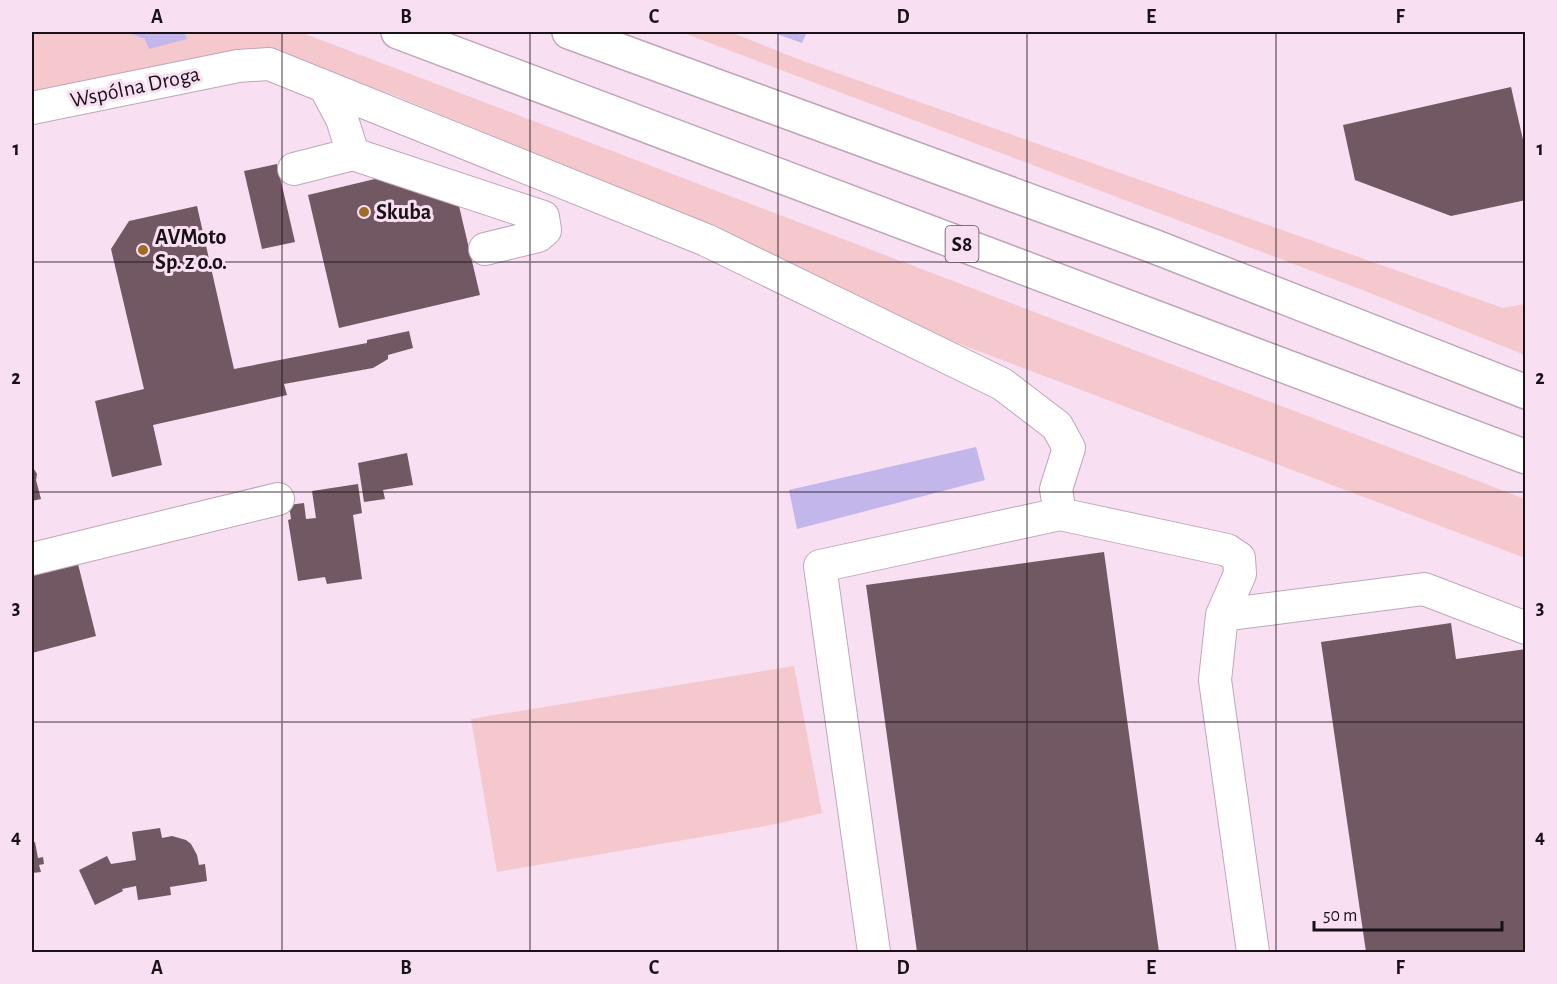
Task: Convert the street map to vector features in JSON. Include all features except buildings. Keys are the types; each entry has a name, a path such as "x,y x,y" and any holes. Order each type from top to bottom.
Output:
{"highway":[{"name":"S8","path":"398,32 1526,458"},
{"path":"568,32 1153,246 1526,392"}],"street":[{"name":"Wspólna Droga","path":"32,108 238,66 269,64 706,240 1002,384 1057,426 1069,448 1056,489 1060,514"},
{"path":"326,87 342,119 353,154"},
{"path":"294,169 353,154 543,217 545,230 538,236 485,249"},
{"path":"32,559 278,498"},
{"path":"874,952 820,566 1060,514 1227,550 1239,558 1240,574 1222,615 1215,680 1253,952"},
{"path":"1222,615 1424,589 1526,628"}],"shaded area":[{"path":"32,32 126,32 145,39 187,39 184,32 300,32 1525,499 1525,558 730,257 720,231 396,96 269,52 32,96"},
{"path":"126,32 184,32 187,39 149,49 145,39"},
{"path":"681,32 730,32 803,61 1503,308 1525,304 1525,355 1365,291"},
{"path":"771,32 807,32 802,43"},
{"path":"976,447 985,480 797,529 789,490"},
{"path":"794,666 822,813 771,825 497,872 471,719"}],"place":[{"name":"Skuba","path":"364,212"},
{"name":"AVMoto Sp. z o.o.","path":"143,250"}]}
